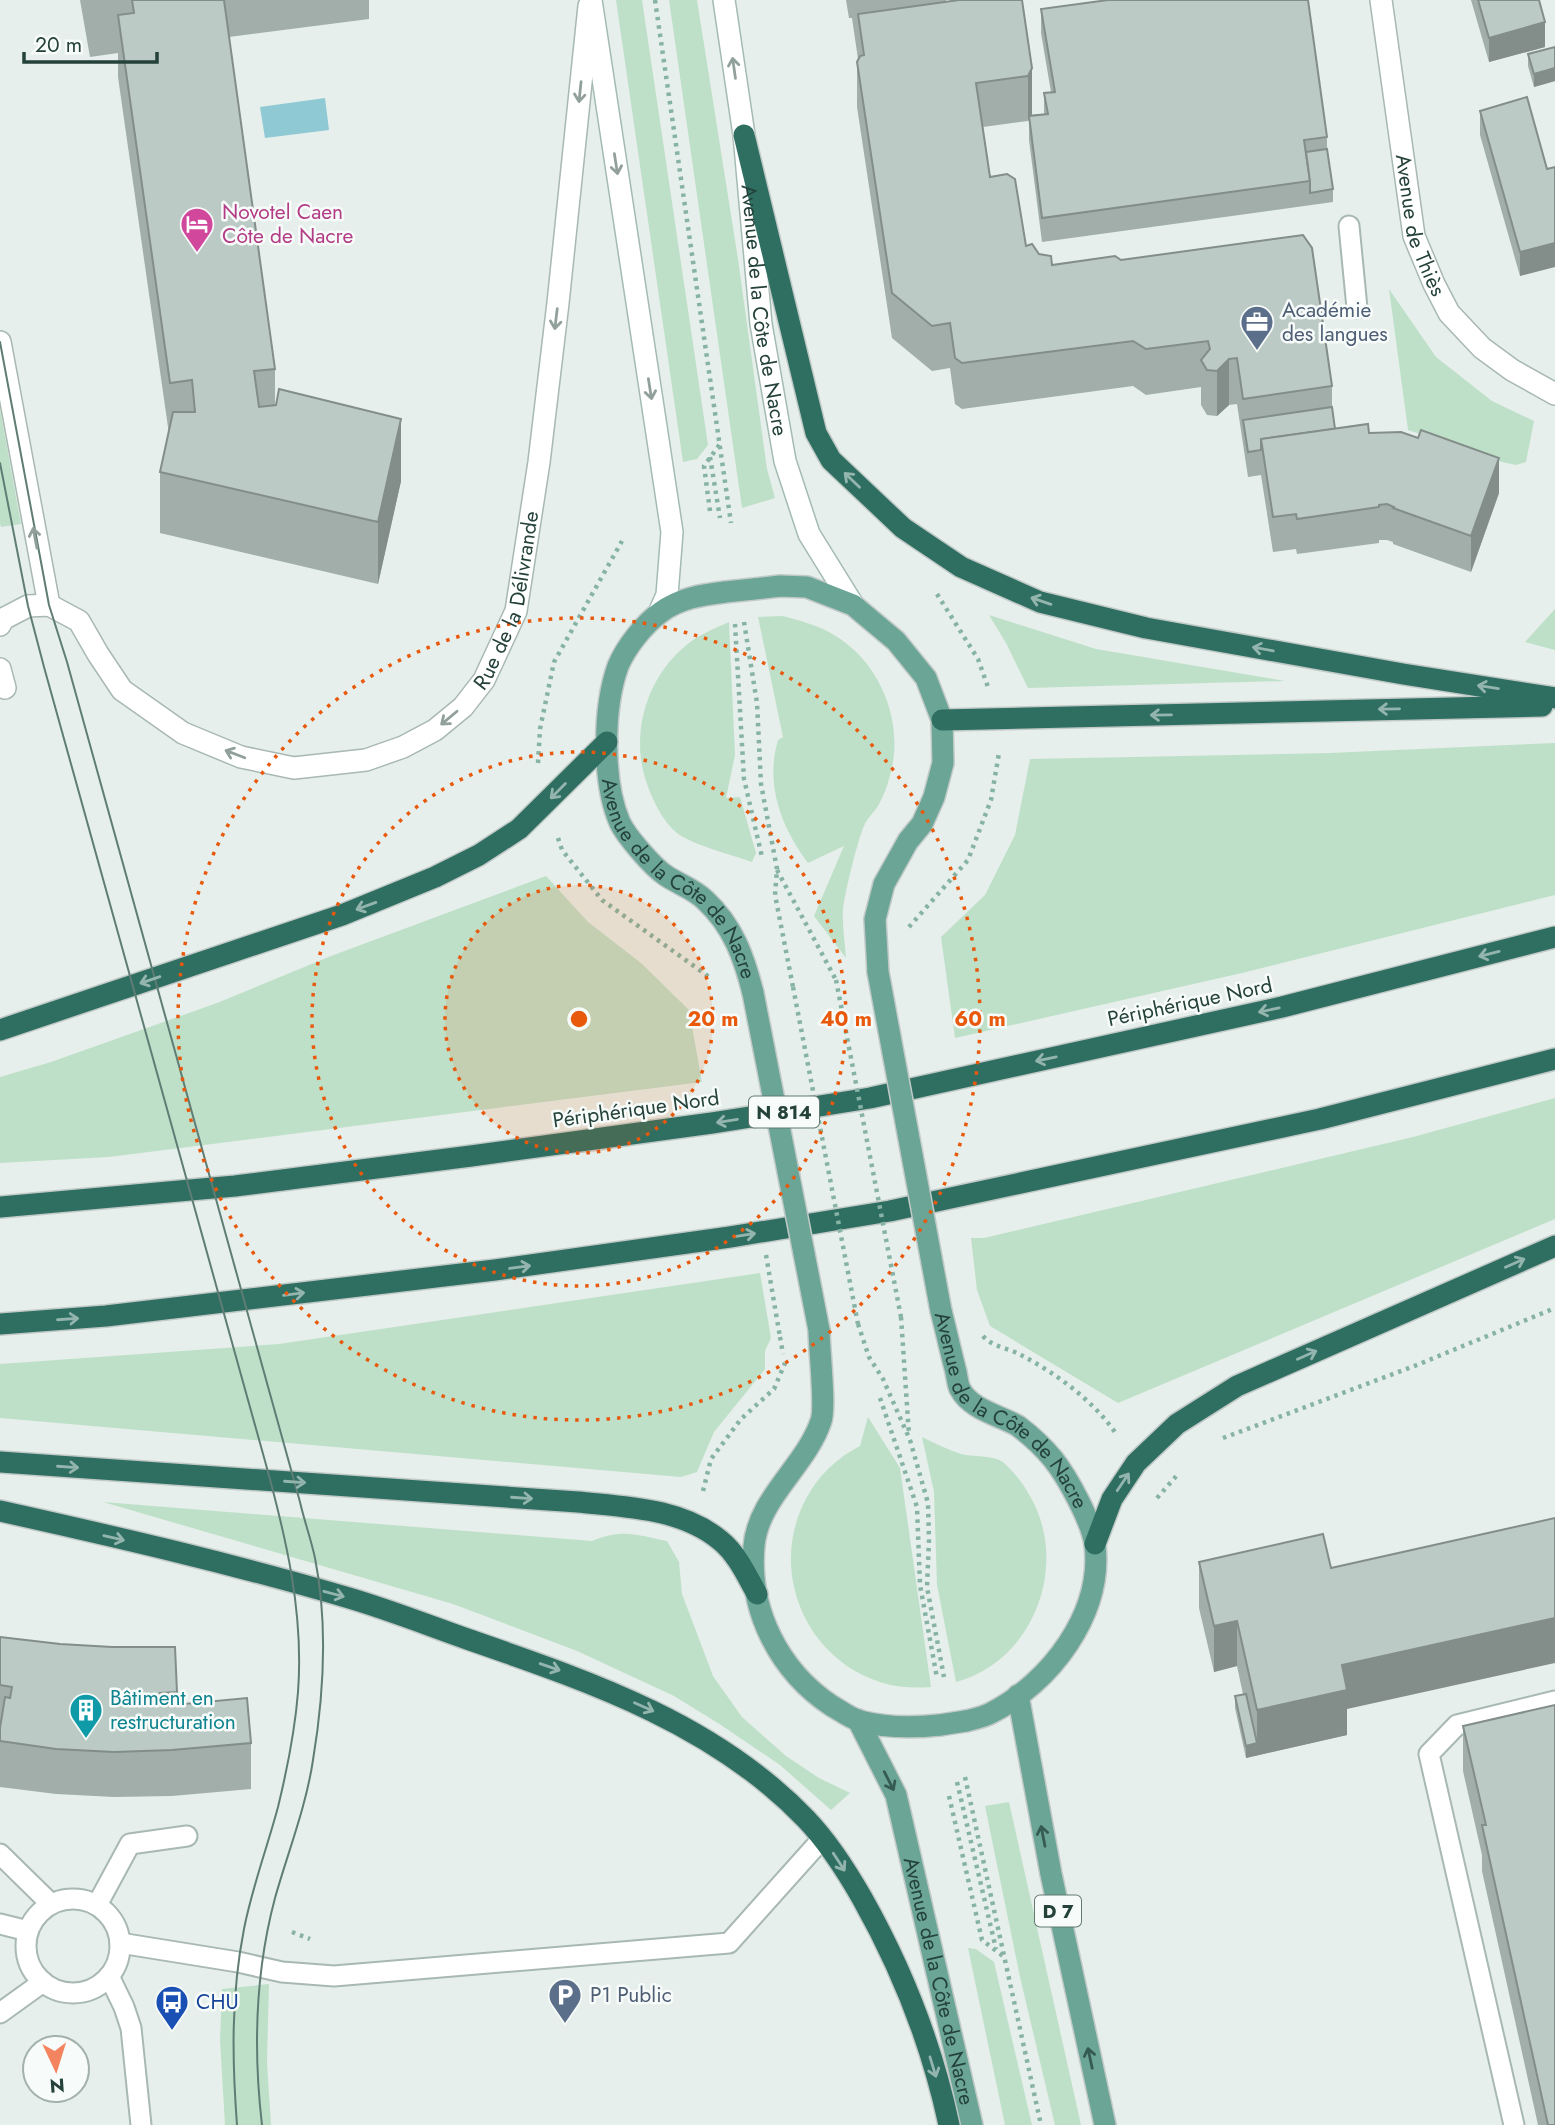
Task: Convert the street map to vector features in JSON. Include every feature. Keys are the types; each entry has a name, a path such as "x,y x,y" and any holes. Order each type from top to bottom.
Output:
{"highway":[{"path":"744,135 816,433 831,460 903,528 961,567 1040,602 1146,628 1555,698"},
{"path":"942,720 1555,706"},
{"path":"0,1030 342,915 435,877 479,855 519,830 607,742"},
{"name":"Périphérique Nord","path":"0,1207 234,1186 712,1123 870,1098 1282,1007 1555,937"},
{"path":"0,1324 106,1316 495,1270 890,1211 1320,1119 1555,1059"},
{"path":"1095,1544 1112,1499 1136,1463 1177,1424 1237,1386 1555,1246"},
{"path":"0,1462 578,1502 643,1509 694,1522 723,1542 757,1594"},
{"path":"0,1511 214,1561 351,1599 582,1679 671,1719 745,1766 806,1819 835,1855 887,1943 915,2006 949,2125"}],"main road":[{"name":"Avenue de la Côte de Nacre","path":"780,586 807,587 853,605 896,641 926,678 942,720 943,763 934,797 922,824 908,841 884,884 875,919 878,972 941,1311 960,1389 975,1404 1017,1426 1053,1459 1076,1495 1095,1544 1094,1578 1088,1603 1078,1627 1059,1656 1038,1680 990,1714 940,1725 893,1727 858,1720 817,1696 797,1678 770,1637 757,1594 754,1545 760,1518 807,1449 822,1419 819,1330 754,993 743,953 720,917 704,899 664,874 621,825 610,783 607,742 610,703 619,665 635,639 659,613 681,600 780,586"},
{"name":"D 7","path":"1018,1695 1051,1874 1105,2125"},
{"name":"Avenue de la Côte de Nacre","path":"858,1720 896,1795 972,2125"}],"street":[{"name":"Rue de la Délivrande","path":"49,605 79,621 122,690 183,733 241,757 294,768 366,760 403,747 435,730 463,707 484,680 516,611 539,462 590,0"},
{"name":"Avenue de la Côte de Nacre","path":"590,0 672,532 667,595 659,613"},
{"name":"Avenue de la Côte de Nacre","path":"724,0 744,135 761,324 785,461 809,534 853,605"},
{"name":"Avenue de Thiès","path":"1381,0 1414,236 1434,284 1449,313 1482,348 1520,375 1555,394"},
{"path":"0,342 49,605 28,606 3,619 0,625"}],"lane":[{"path":"1349,226 1357,308"},
{"path":"1514,2125 1429,1754 1457,1725 1555,1701"},
{"path":"97,1905 130,1844 187,1836"},
{"path":"120,1944 238,1962 282,1972 334,1976 729,1943 822,1839"},
{"path":"0,1854 51,1904"},
{"path":"74,1899 97,1905 109,1914 120,1944 119,1955 109,1976 84,1992 55,1990 33,1971 27,1959 25,1945 33,1920 41,1910 51,1904 74,1899"},
{"path":"0,1924 28,1931"},
{"path":"109,1976 131,2028 141,2125"},
{"path":"0,2013 43,1982"}],"path":[{"path":"655,0 731,523"},
{"path":"710,511 704,466 720,443"},
{"path":"710,456 720,518"},
{"path":"743,618 757,703 761,784 777,869 775,895 858,1324 869,1357 883,1379 910,1440 928,1503 927,1587 944,1677"},
{"path":"735,620 744,779 762,857"},
{"path":"777,869 836,979 901,1317 910,1440"},
{"path":"1213,1441 1417,1365 1555,1308"},
{"path":"980,1332 987,1342 1020,1354 1076,1391 1112,1427 1136,1463 1153,1502 1185,1466"},
{"path":"694,1522 711,1459 741,1419 774,1389 785,1365 780,1337"},
{"path":"880,1398 917,1507 920,1585 937,1678"},
{"path":"965,1777 1041,2125"},
{"path":"957,1782 996,1950"},
{"path":"949,1796 982,1940 1003,1955"}],"green space":[{"path":"616,0 642,0 708,445 697,459 683,462"},
{"path":"669,0 697,0 738,259 767,469 775,498 742,508"},
{"path":"1389,289 1436,357 1492,401 1534,421 1526,462 1516,465 1502,462 1408,430"},
{"path":"0,409 21,524 1,527 0,523"},
{"path":"1555,609 1555,650 1525,642"},
{"path":"989,615 1096,649 1285,681 1028,688"},
{"path":"783,616 822,629 851,647 877,679 892,718 893,759 889,779 877,807 861,833 846,892 843,916 846,958 814,916 844,846 808,863 783,820 775,789 774,756 778,740 783,737 758,617"},
{"path":"729,622 735,755 726,798 740,797 756,853 752,862 692,842 667,823 649,791 640,748 644,711 650,693 670,661 688,644"},
{"path":"1555,743 1555,895 1242,973 955,1038 941,937 985,895 1015,835 1030,759 1329,753"},
{"path":"546,876 588,922 641,963 689,1010 702,1082 109,1157 0,1163 0,1077 51,1062 217,1003 331,956"},
{"path":"1555,1098 1555,1219 1118,1403 990,1326 977,1290 971,1238 984,1238 1413,1137"},
{"path":"760,1273 771,1338 765,1351 765,1369 714,1432 697,1472 681,1477 0,1418 0,1364 279,1344"},
{"path":"868,1417 900,1468 931,1687 883,1683 856,1671 833,1654 814,1633 801,1608 793,1581 791,1553 796,1525 807,1497 830,1467 860,1446"},
{"path":"922,1437 961,1454 988,1457 1003,1462 1027,1491 1040,1518 1046,1546 1045,1576 1038,1604 1026,1630 1007,1652 984,1670 956,1682 937,1585 934,1492"},
{"path":"103,1502 592,1541 621,1534 667,1541 679,1562 682,1594 713,1676 742,1717 786,1756 819,1778 850,1793 831,1810 780,1765 721,1725 674,1696 577,1651 453,1604"},
{"path":"1009,1802 1081,2125 1055,2125 1020,1977 985,1806"},
{"path":"968,1948 976,1949 994,1962 1032,2125 1005,2125"},
{"path":"269,1984 267,2062 271,2125 225,2125 220,2040 222,1989"}],"water":[{"path":"325,98 329,130 265,138 260,107"}],"building":[{"name":"Novotel Caen Côte de Nacre","path":"132,0 224,0 275,369 254,371 259,407 276,405 279,389 401,419 378,522 160,472 173,412 195,412 192,380 170,383 118,15 134,13"},
{"path":"959,0 1022,0 1032,68 1028,76 976,83 990,177 1007,174 1015,179 1026,246 1032,244 1039,254 1051,256 1052,265 1115,256 1121,260 1303,235 1312,248 1332,386 1243,399 1237,358 1229,359 1217,371 1207,370 1201,360 1210,349 1208,341 1146,349 1133,341 962,363 955,358 950,323 932,326 892,293 857,62 860,56 864,55 858,14"},
{"path":"1108,0 1308,0 1327,137 1304,140 1310,181 1042,218 1029,116 1048,114 1044,93 1055,92 1041,9"},
{"path":"1478,0 1539,0 1545,22 1489,38"},
{"path":"1555,47 1555,68 1534,74 1528,54"},
{"path":"1527,97 1547,169 1555,167 1555,243 1520,252 1480,111"},
{"path":"1327,149 1333,189 1310,193 1306,152"},
{"path":"1332,407 1335,429 1261,439 1261,450 1248,452 1243,420"},
{"path":"1368,424 1369,433 1401,432 1418,438 1421,430 1499,458 1471,536 1387,504 1297,519 1296,514 1273,517 1261,439"},
{"path":"1555,1518 1555,1618 1342,1665 1347,1690 1257,1710 1237,1621 1214,1626 1199,1562 1323,1534 1331,1568"},
{"path":"0,1637 112,1647 175,1647 177,1692 160,1693 163,1706 247,1698 251,1743 114,1752 56,1749 0,1741 5,1697 10,1698 12,1687 0,1685"},
{"path":"1246,1694 1257,1743 1246,1746 1235,1696"},
{"path":"1555,1705 1555,2125 1548,2125 1463,1726"}],"tram line":[{"path":"0,342 49,605 300,1502 319,1583 323,1659 317,1735 306,1795 268,1926 260,1982 257,2068 262,2125"},
{"path":"0,463 28,606 44,667 265,1461 292,1575 298,1633 297,1706 281,1793 251,1898 240,1954 234,2027 237,2125"}],"place":[{"name":"Novotel Caen Côte de Nacre","path":"197,254"},
{"name":"Académie des langues","path":"1257,352"},
{"name":"Bâtiment en restructuration","path":"86,1740"},
{"name":"P1 Public","path":"565,2025"},
{"name":"CHU","path":"172,2032"}]}
